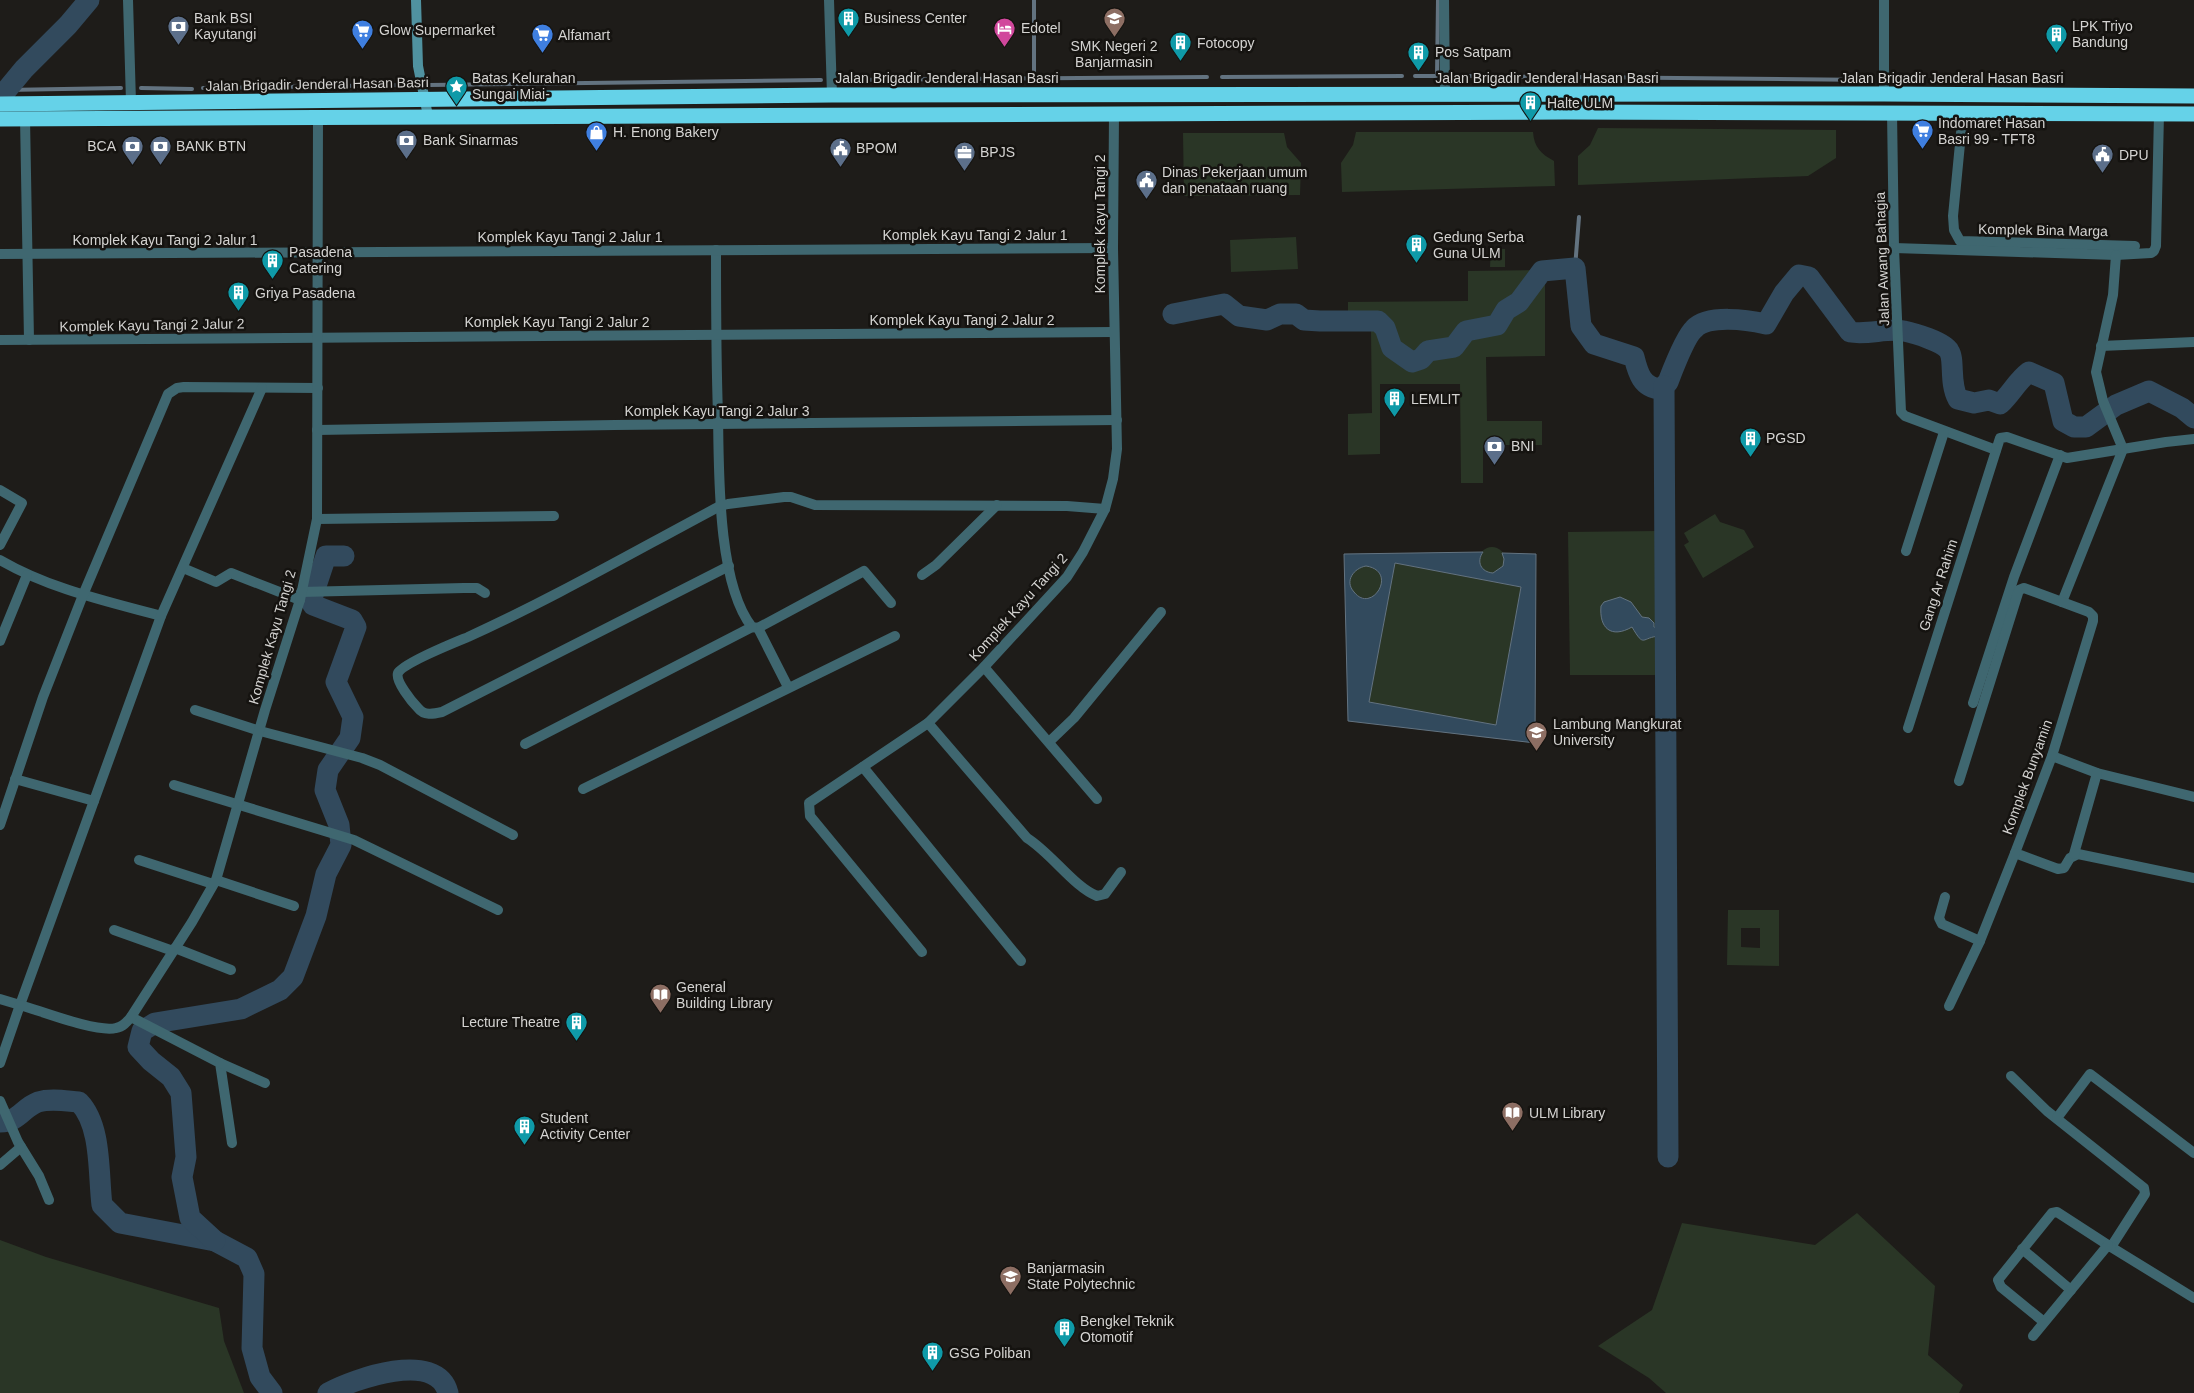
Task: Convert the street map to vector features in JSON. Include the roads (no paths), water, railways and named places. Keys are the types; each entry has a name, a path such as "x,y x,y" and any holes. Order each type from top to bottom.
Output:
{"highway":[{"name":"Jalan Brigadir Jenderal Hasan Basri","path":"3,111 25,118 131,102 176,103 423,98 832,94 1884,94 2194,96"},
{"path":"733,95 734,114"},
{"path":"754,95 754,114"},
{"path":"2066,114 2068,95"},
{"path":"176,103 176,118"},
{"name":"Jalan Brigadir Jenderal Hasan Basri","path":"3,111 64,111 176,118 1114,113 1892,112 2194,114"}],"street":[{"path":"128,0 131,102"},
{"path":"416,0 418,66 428,116"},
{"path":"829,0 832,94"},
{"path":"1444,0 1445,94"},
{"path":"1884,0 1884,94"},
{"name":"Jalan Awang Bahagia","path":"1892,112 1894,248 1900,412 1905,416 1944,432"},
{"name":"Komplek Kayu Tangi 2","path":"922,952 810,816 809,803 928,723 984,667 1066,577 1083,552 1105,509 1118,449 1113,248 1114,113"},
{"name":"Komplek Bina Marga","path":"1962,113 1954,216 1954,230 1960,241 2135,246"},
{"path":"1894,248 2116,255 2149,254 2154,251 2156,246 2159,114"},
{"name":"Komplek Kayu Tangi 2","path":"131,1017 214,882 300,596 317,519 318,116"},
{"path":"25,118 28,340"},
{"name":"Komplek Kayu Tangi 2 Jalur 1","path":"0,254 1113,248"},
{"path":"716,250 720,506 729,566 744,612 755,627 788,688"},
{"path":"2062,602 2123,450 2103,401 2096,372 2113,296 2116,255"},
{"name":"Komplek Kayu Tangi 2 Jalur 2","path":"0,340 1114,332"},
{"path":"2101,346 2194,342"},
{"path":"0,825 43,697 83,595 168,394 177,388 184,387 318,388"},
{"path":"0,1063 162,616 262,388"},
{"name":"Komplek Kayu Tangi 2 Jalur 3","path":"317,430 1117,420"},
{"path":"1906,551 1944,432 1996,450 2000,438 2007,437 2067,458 2166,442 2194,440"},
{"name":"Gang Ar Rahim","path":"1908,728 1996,450"},
{"path":"1972,703 2014,577 2060,455"},
{"path":"0,490 22,503 0,545"},
{"path":"729,566 442,712 431,714 419,710 398,680 398,673 401,669 415,661 501,622 720,506 791,497 815,505 997,505 1067,506 1105,509"},
{"path":"922,575 936,564 997,505"},
{"path":"317,519 554,516"},
{"path":"0,560 27,575 68,590 162,616"},
{"path":"183,568 216,582 231,573 300,596 464,588 476,588 485,593"},
{"path":"525,744 864,571 891,603"},
{"path":"0,641 27,575"},
{"name":"Komplek Bunyamin","path":"1959,781 2019,590 2024,588 2089,612 2093,616 2093,621 2052,756 2015,853 2060,870 2074,854"},
{"path":"1049,742 1074,718 1161,612"},
{"path":"583,789 896,636"},
{"path":"984,667 1097,799"},
{"path":"195,710 260,731 362,758 380,765 513,835"},
{"path":"928,723 1027,838 1040,846 1087,891 1097,896 1105,894 1121,872"},
{"path":"2052,756 2097,772 2194,797"},
{"path":"863,767 1021,961"},
{"path":"2097,772 2074,854 2088,855 2194,878"},
{"path":"15,779 94,801"},
{"path":"174,785 354,840 498,910"},
{"path":"1949,1006 1980,941 2015,853"},
{"path":"139,860 294,906"},
{"path":"1945,897 1939,918 1942,924 1980,941"},
{"path":"114,930 232,970"},
{"path":"0,999 107,1029 122,1026 131,1017 220,1063 265,1083"},
{"path":"220,1063 232,1143"},
{"path":"2057,1118 2090,1074 2194,1153"},
{"path":"2011,1076 2057,1118 2145,1190 2145,1194 2109,1246 2034,1336"},
{"path":"0,1100 20,1144 39,1176 49,1200"},
{"path":"0,1165 20,1144"},
{"path":"2044,1322 1999,1283 1998,1280 2054,1212 2194,1298"},
{"path":"2022,1249 2071,1290"}],"water":[{"path":"1483,552 1480,559 1481,566 1485,571 1493,573 1503,566 1504,559 1502,553 1536,554 1535,743 1348,721 1344,554","holes":["1395,563 1521,587 1496,725 1369,702","1366,566 1376,569 1381,575 1381,582 1379,590 1374,595 1368,598 1361,598 1351,588 1350,579 1354,572"]},
{"path":"1620,597 1631,602 1642,617 1649,618 1654,623 1654,627 1660,629 1660,636 1642,640 1632,627 1618,632 1608,629 1602,620 1601,606 1604,602"}],"waterway":[{"path":"0,98 24,69 68,25 89,0"},
{"path":"1034,0 1034,78"},
{"path":"1415,76 1437,76 1438,0"},
{"path":"1222,77 1402,76"},
{"path":"1460,76 1871,80"},
{"path":"841,80 1207,77"},
{"path":"429,85 821,80"},
{"path":"203,88 408,85"},
{"path":"5,90 121,88"},
{"path":"141,88 192,89"},
{"path":"1575,268 1579,217"},
{"path":"1173,314 1224,304 1239,316 1267,320 1280,314 1296,314 1304,320 1378,321 1385,328 1392,348 1412,362 1421,359 1428,351 1454,347 1466,331 1497,325 1506,310 1519,302 1542,271 1575,268 1581,326 1594,344 1634,357 1639,374 1645,383 1661,389 1668,382 1683,346 1694,329 1700,324 1729,319 1766,324 1784,293 1799,275 1809,277 1850,332 1904,331 1941,344 1951,355 1955,393 1958,399 1974,403 1989,400 2000,404 2029,372 2054,383 2063,421 2074,427 2086,427 2116,405 2149,391 2182,408 2194,418"},
{"path":"1664,386 1668,1157"},
{"path":"215,1241 190,1218 182,1177 186,1157 181,1093 171,1077 151,1061 138,1047 142,1031 155,1023 241,1009 280,990 293,977 316,916 326,874 341,845 339,825 325,790 328,770 350,738 353,717 336,682 356,627 352,620 313,605 311,601 326,556 344,556"},
{"path":"0,1122 12,1120 38,1102 53,1100 79,1102 92,1124 98,1150 102,1205 120,1223 215,1241 247,1258 254,1274 252,1348 260,1377 272,1393"},
{"path":"328,1393 374,1375 412,1370 428,1372 441,1380 448,1393"}],"place":[{"name":"Business Center","path":"848,37"},
{"name":"SMK Negeri 2 Banjarmasin","path":"1114,37"},
{"name":"Bank BSI Kayutangi","path":"178,45"},
{"name":"Edotel","path":"1005,47"},
{"name":"Glow Supermarket","path":"363,49"},
{"name":"LPK Triyo Bandung","path":"2056,53"},
{"name":"Alfamart","path":"542,54"},
{"name":"Fotocopy","path":"1181,62"},
{"name":"Pos Satpam","path":"1419,71"},
{"name":"Batas Kelurahan Sungai Miai-","path":"456,105"},
{"name":"Halte ULM","path":"1531,122"},
{"name":"Indomaret Hasan Basri 99 - TFT8","path":"1922,150"},
{"name":"H. Enong Bakery","path":"597,151"},
{"name":"Bank Sinarmas","path":"407,159"},
{"name":"BCA","path":"132,165"},
{"name":"BANK BTN","path":"160,165"},
{"name":"BPOM","path":"840,167"},
{"name":"BPJS","path":"964,171"},
{"name":"DPU","path":"2103,174"},
{"name":"Dinas Pekerjaan umum dan penataan ruang","path":"1146,199"},
{"name":"Gedung Serba Guna ULM","path":"1417,264"},
{"name":"Pasadena Catering","path":"273,279"},
{"name":"Griya Pasadena","path":"239,312"},
{"name":"LEMLIT","path":"1395,418"},
{"name":"PGSD","path":"1750,457"},
{"name":"BNI","path":"1495,465"},
{"name":"Lambung Mangkurat University","path":"1537,751"},
{"name":"General Building Library","path":"660,1014"},
{"name":"Lecture Theatre","path":"576,1041"},
{"name":"ULM Library","path":"1513,1132"},
{"name":"Student Activity Center","path":"524,1145"},
{"name":"Banjarmasin State Polytechnic","path":"1011,1295"},
{"name":"Bengkel Teknik Otomotif","path":"1064,1348"},
{"name":"GSG Poliban","path":"933,1372"}]}
